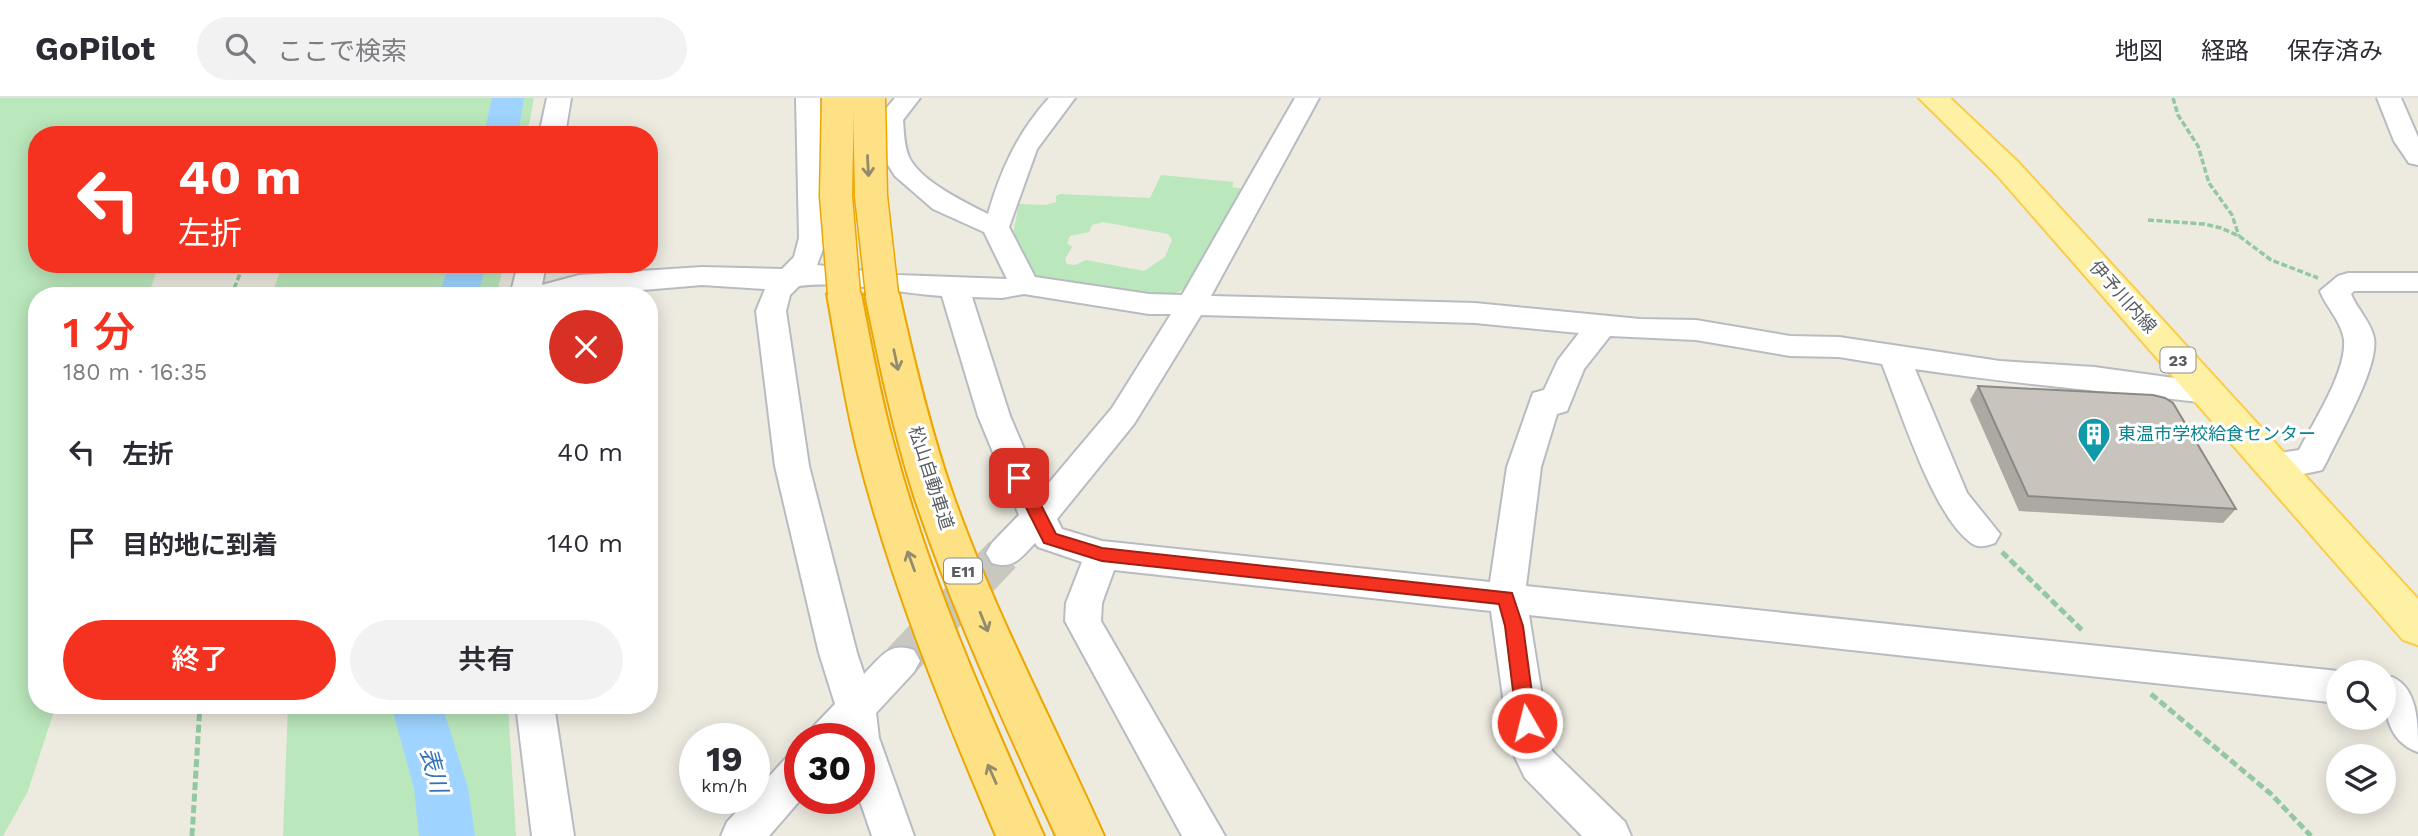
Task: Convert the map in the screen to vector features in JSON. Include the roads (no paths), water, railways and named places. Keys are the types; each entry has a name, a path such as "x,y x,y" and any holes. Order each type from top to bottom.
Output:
{"highway":[{"name":"松山自動車道","path":"819,99 834,146 835,215 863,294 900,382 943,522 1011,691 1080,836"},
{"name":"松山自動車道","path":"879,109 867,142 870,212 863,294 862,390 902,536 965,712 1020,836"}],"main road":[{"name":"伊予川内線","path":"1933,98 2008,169 2418,628"}],"street":[{"path":"554,126 559,98"},
{"path":"857,723 792,466 771,311 777,290 808,257 813,238 819,99 879,109 908,98"},
{"path":"995,227 1005,209 1006,193 1027,140 1063,98"},
{"path":"1004,553 1096,453 1123,416 1193,306 1234,225 1307,98"},
{"path":"2389,98 2411,149 2418,157"},
{"path":"879,109 896,157 904,170 943,203 995,227 1024,285"},
{"path":"569,287 579,284 708,277 769,280 820,274 898,284 1002,289 1024,285 1149,304 1475,313 1603,325 1696,330 1790,346 1839,347 2000,373 2094,378 2207,392"},
{"path":"2271,465 2311,461 2358,359 2358,336 2338,301 2335,291 2339,286 2348,282 2418,282"},
{"path":"954,287 992,416 1038,518 1050,538 1102,555 2326,686"},
{"path":"1603,325 1572,360 1563,375 1556,403 1544,401 1536,435 1524,467 1506,598 1514,626 1530,747 1538,765 1610,836"},
{"path":"1894,356 1953,499 1983,534"},
{"path":"1102,555 1084,603 1083,621 1101,658 1204,836"},
{"path":"861,723 901,661"},
{"path":"2398,693 2418,735"},
{"path":"536,714 553,836"},
{"path":"875,780 893,836"},
{"path":"743,836 784,789"}],"waterway":[{"name":"表川","path":"503,126 508,98"},
{"name":"表川","path":"461,287 465,273"},
{"name":"表川","path":"419,714 441,788 447,836"}],"tunnel":[{"path":"901,661 1004,553"}],"place":[{"name":"東温市学校給食センター","path":"2094,464"}]}
